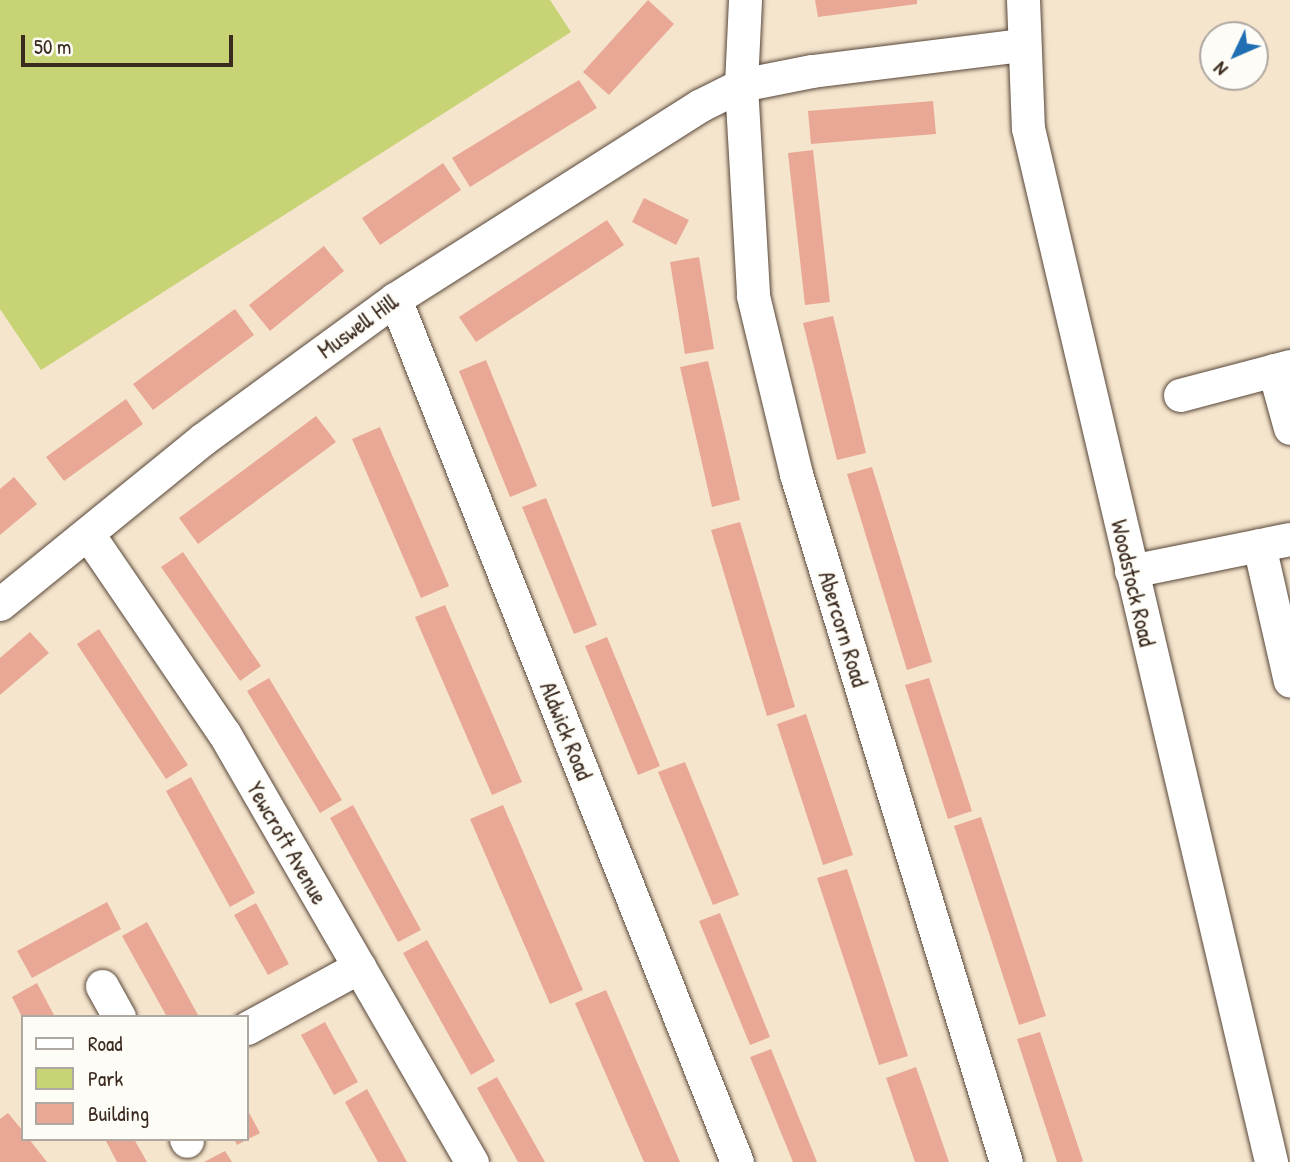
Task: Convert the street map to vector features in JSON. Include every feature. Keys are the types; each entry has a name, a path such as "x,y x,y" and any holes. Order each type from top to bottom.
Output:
{"street":[{"name":"Abercorn Road","path":"745,0 741,85 753,296 796,474 1006,1162"},
{"name":"Woodstock Road","path":"1023,0 1022,45 1028,128 1271,1162"},
{"name":"Muswell Hill","path":"0,604 203,439 394,299 699,106 741,85 812,71 1022,45"},
{"name":"Aldwick Road","path":"394,299 737,1162"},
{"path":"1180,395 1282,368 1290,428"},
{"name":"Yewcroft Avenue","path":"88,534 224,733 472,1162"},
{"path":"1131,572 1274,542 1290,681"},
{"path":"248,1027 359,967"},
{"path":"102,986 118,1015"}],"green space":[{"path":"0,0 550,0 571,32 41,370 0,309"}],"building":[{"path":"648,0 674,24 609,95 583,72"},
{"path":"815,0 917,0 917,4 818,17"},
{"path":"579,80 597,108 470,187 452,158"},
{"path":"933,101 936,134 811,144 808,111"},
{"path":"813,150 830,302 805,305 788,153"},
{"path":"443,163 461,190 380,245 362,218"},
{"path":"644,198 689,220 676,245 632,222"},
{"path":"607,220 624,245 476,342 459,317"},
{"path":"324,246 344,271 270,331 249,305"},
{"path":"699,257 714,349 685,354 670,262"},
{"path":"235,309 254,335 153,410 133,384"},
{"path":"833,316 866,453 837,460 803,323"},
{"path":"486,360 537,486 510,497 459,371"},
{"path":"708,361 740,500 712,507 680,367"},
{"path":"126,399 143,424 64,481 46,457"},
{"path":"316,416 336,442 198,544 179,518"},
{"path":"380,427 449,586 421,598 352,439"},
{"path":"872,467 932,662 907,670 847,474"},
{"path":"14,477 37,504 0,535 0,489"},
{"path":"546,498 597,625 574,634 522,507"},
{"path":"740,522 795,707 767,716 711,530"},
{"path":"183,552 261,666 240,681 161,567"},
{"path":"445,605 522,782 492,795 415,617"},
{"path":"99,629 188,765 166,779 77,644"},
{"path":"30,632 49,653 0,695 0,658"},
{"path":"607,637 660,766 638,775 585,646"},
{"path":"269,678 342,800 320,813 247,691"},
{"path":"929,678 972,811 948,819 905,685"},
{"path":"806,714 853,855 823,865 777,724"},
{"path":"685,762 739,895 713,905 658,772"},
{"path":"191,777 255,893 230,907 166,791"},
{"path":"353,805 421,930 398,942 330,818"},
{"path":"503,805 583,990 550,1004 470,819"},
{"path":"981,817 1046,1016 1019,1025 954,826"},
{"path":"847,869 908,1056 879,1065 817,878"},
{"path":"107,902 121,929 32,978 17,951"},
{"path":"256,903 289,964 268,975 234,915"},
{"path":"720,913 770,1037 750,1045 699,921"},
{"path":"147,922 198,1015 166,1015 122,936"},
{"path":"427,940 495,1061 471,1075 403,953"},
{"path":"37,983 54,1015 21,1015 12,997"},
{"path":"606,990 680,1162 644,1162 575,1003"},
{"path":"325,1022 358,1082 334,1095 301,1035"},
{"path":"1040,1032 1083,1161 1081,1162 1057,1162 1017,1039"},
{"path":"771,1049 817,1162 793,1162 750,1057"},
{"path":"916,1067 949,1162 915,1162 886,1078"},
{"path":"497,1077 545,1162 518,1162 477,1088"},
{"path":"367,1089 407,1162 378,1162 345,1102"},
{"path":"248,1111 260,1133 248,1139"},
{"path":"8,1113 21,1129 21,1141 31,1141 47,1162 0,1162 0,1119"},
{"path":"106,1141 135,1141 147,1162 117,1162"},
{"path":"225,1151 232,1162 204,1162"}]}
